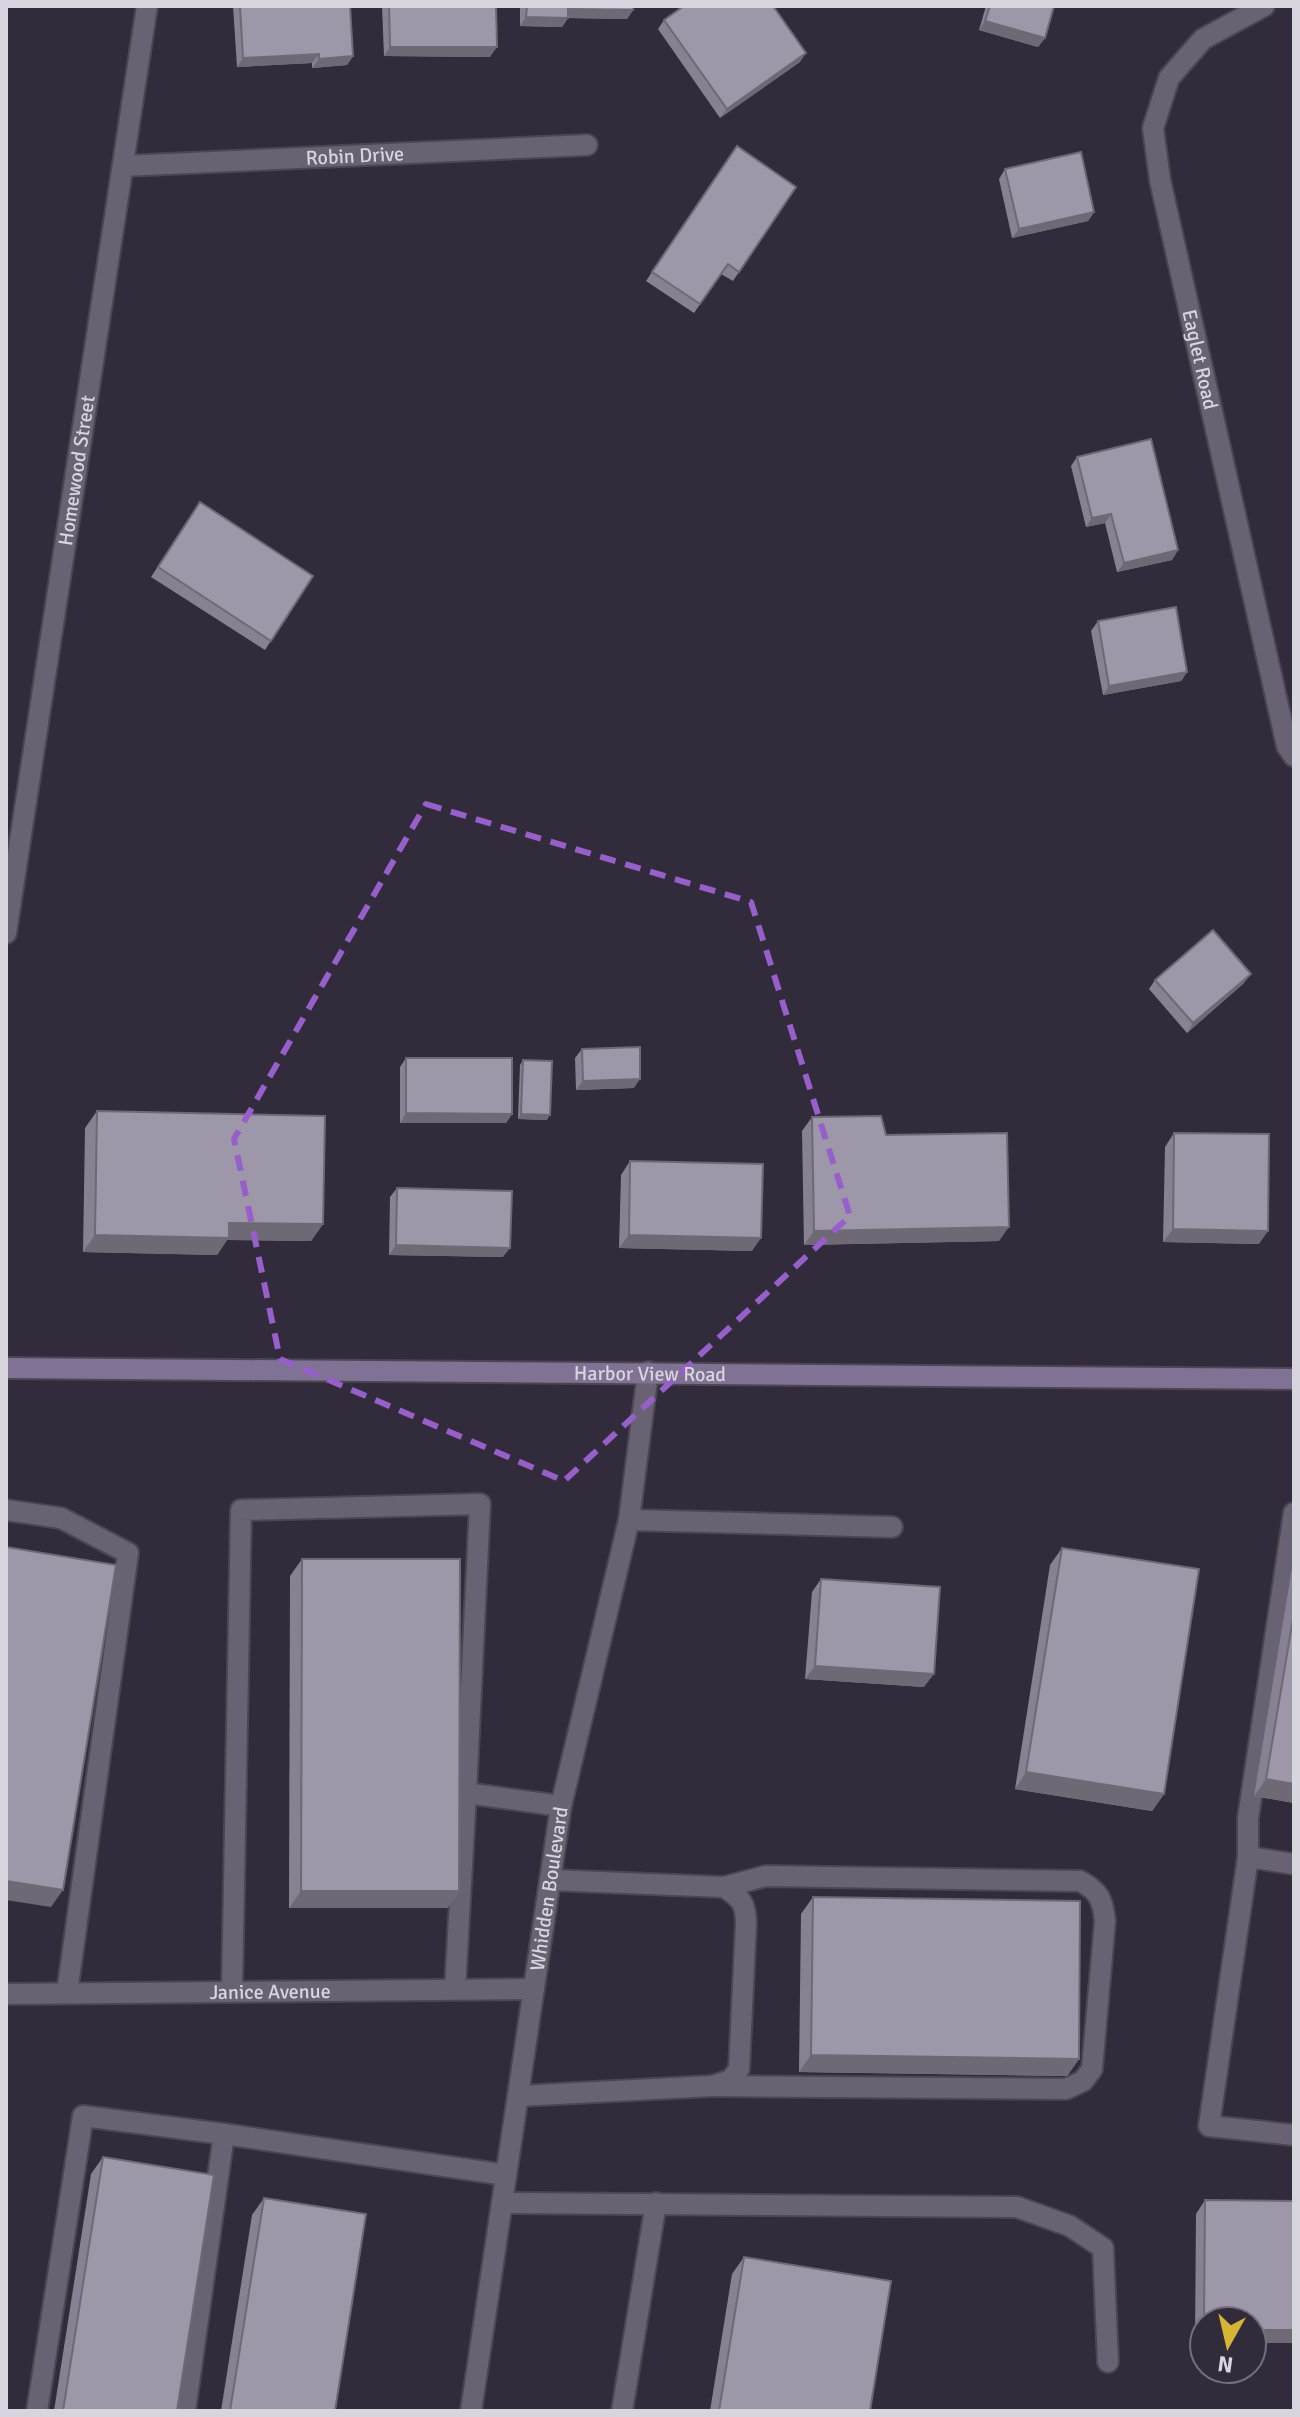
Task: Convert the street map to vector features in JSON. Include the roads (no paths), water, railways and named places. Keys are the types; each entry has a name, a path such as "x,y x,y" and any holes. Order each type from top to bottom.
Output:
{"main road":[{"name":"Harbor View Road","path":"6,1368 1294,1379"}],"street":[{"name":"Homewood Street","path":"6,933 147,6"},
{"name":"Eaglet Road","path":"1264,6 1203,39 1169,78 1153,128 1173,241 1287,746 1294,756"},
{"name":"Robin Drive","path":"123,166 587,145"},
{"name":"Whidden Boulevard","path":"471,2411 561,1806 629,1520 648,1372"},
{"path":"232,1991 241,1510 480,1504 455,1989"},
{"path":"6,1510 61,1518 128,1553 67,1993"},
{"path":"1294,1513 1248,1818 1248,1857 1209,2126 1294,2135"},
{"path":"629,1520 892,1527"},
{"path":"466,1793 561,1806"},
{"path":"1248,1857 1294,1864"},
{"path":"518,2096 712,2086 1066,2089 1083,2081 1092,2069 1105,1921 1103,1900 1094,1888 1080,1881 766,1876 724,1887 550,1880"},
{"path":"712,2086 731,2080 739,2069 741,2053 746,1905 724,1887"},
{"name":"Janice Avenue","path":"6,1994 534,1989"},
{"path":"37,2411 83,2116 506,2175"},
{"path":"185,2411 224,2134"},
{"path":"502,2203 1017,2207 1070,2226 1103,2248 1108,2362"},
{"path":"622,2411 656,2203"}]}
